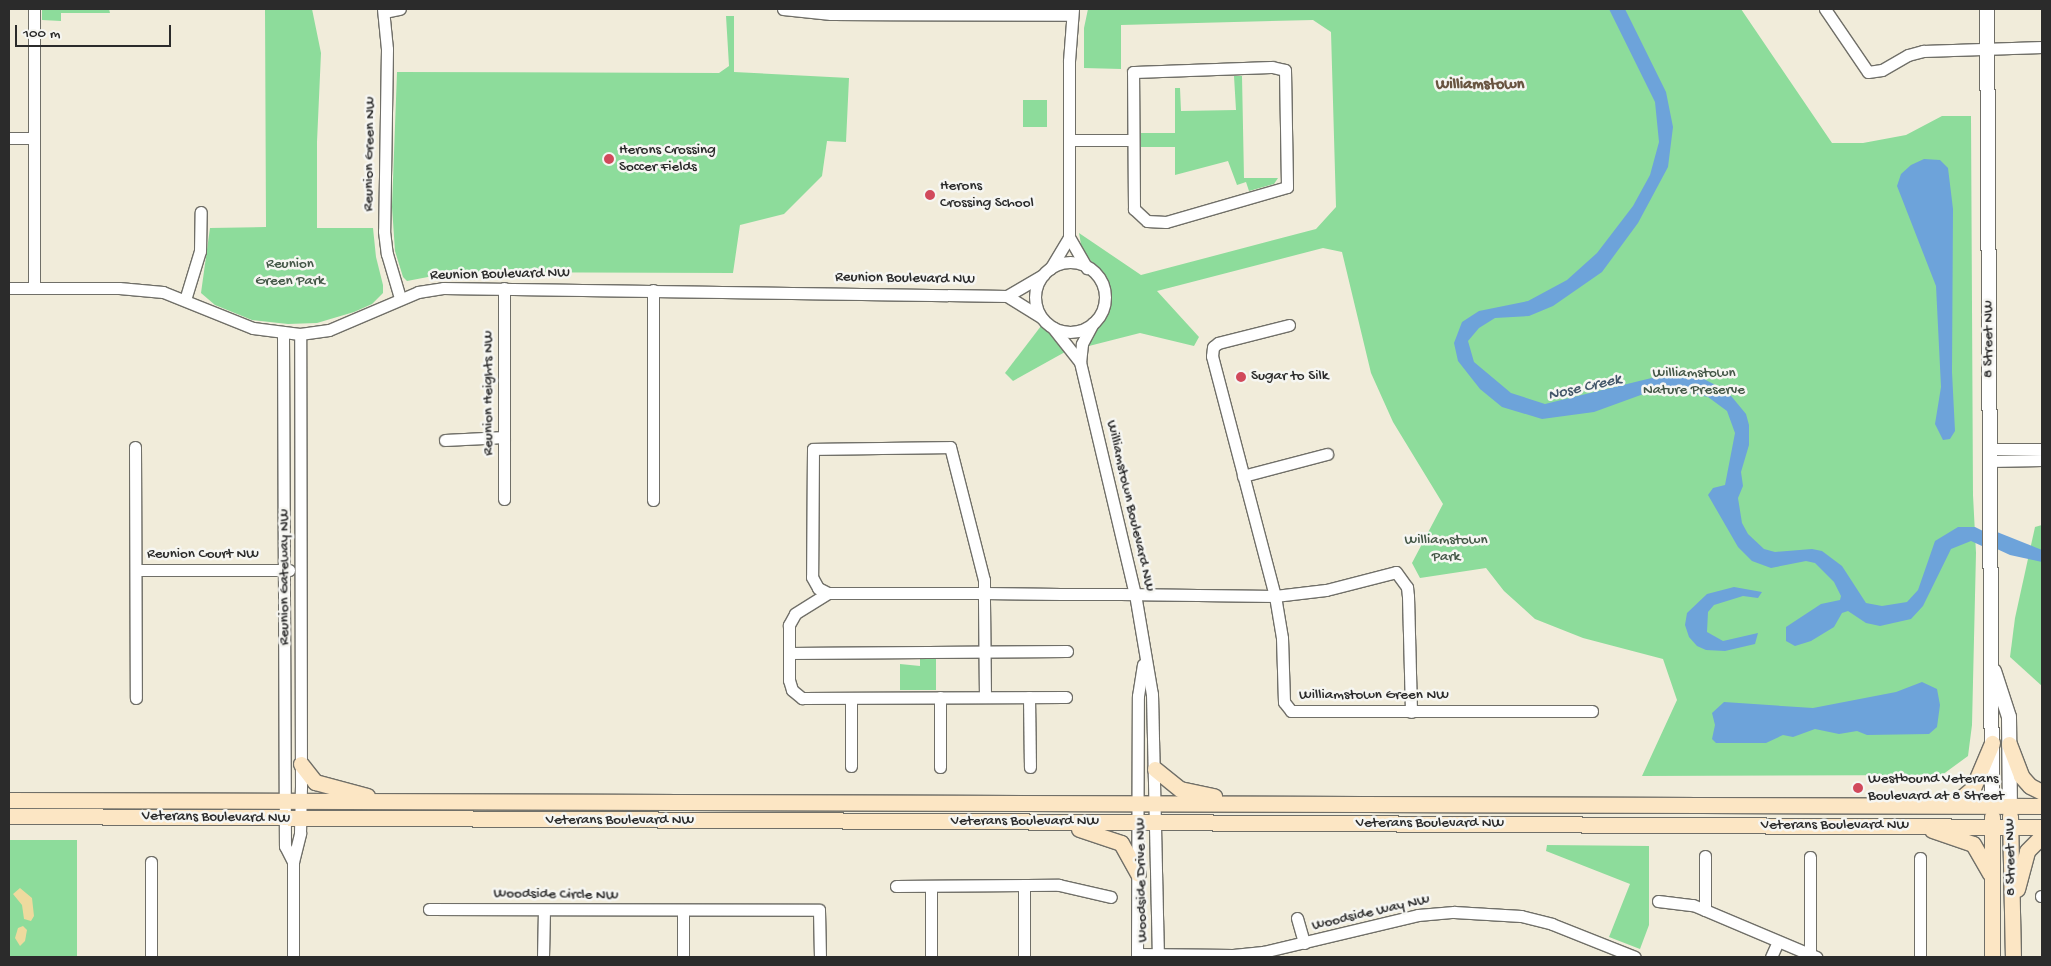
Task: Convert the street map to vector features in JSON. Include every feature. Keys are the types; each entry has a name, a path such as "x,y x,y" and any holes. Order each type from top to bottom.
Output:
{"main road":[{"path":"1933,805 1960,799 1973,788 1992,743"},
{"path":"2009,744 2021,776 2030,786 2042,792"},
{"path":"301,764 315,782 325,786 406,803"},
{"path":"1155,769 1180,789 1242,803"},
{"name":"Veterans Boulevard NW","path":"9,800 406,803 494,800 2042,806"},
{"name":"8 Street NW","path":"1992,806 1992,957"},
{"name":"8 Street NW","path":"2010,806 2013,957"},
{"name":"Veterans Boulevard NW","path":"9,816 2042,827"},
{"path":"1048,822 1095,832 1121,843 1138,874"},
{"path":"1921,826 1973,844 1992,876"},
{"path":"2012,904 2027,850 2042,836"}],"street":[{"path":"34,9 34,288"},
{"path":"384,10 400,9"},
{"path":"783,9 832,14 936,11 1072,12 1069,237 1088,268 1101,283 1104,297 1102,310 1093,323 1071,332 1052,327 1042,318 1007,296 1066,263 1088,268"},
{"path":"1825,9 1868,72 1882,70 1908,55 1923,51 1988,47 2042,47"},
{"name":"8 Street NW","path":"1988,9 1990,557 1993,669 1992,806"},
{"name":"Reunion Green NW","path":"384,10 387,50 384,231 387,254 400,298"},
{"path":"1272,67 1285,70 1286,187 1283,190 1166,222 1147,220 1134,209 1133,140 1133,72 1272,67"},
{"path":"9,138 34,138"},
{"path":"1069,140 1133,140"},
{"path":"185,300 200,251 201,212"},
{"path":"1042,318 1035,294 1069,237"},
{"name":"Reunion Boulevard NW","path":"9,288 140,289 185,300 230,320 283,334 300,334 328,330 400,298 442,288 1007,296"},
{"name":"Reunion Heights NW","path":"504,288 504,499"},
{"path":"653,500 654,290"},
{"name":"Williamstown Boulevard NW","path":"1093,323 1082,344 1080,362 1135,594 1144,657 1152,694 1156,802"},
{"name":"Williamstown Green NW","path":"1289,325 1224,341 1213,347 1213,363 1275,596 1282,638 1284,702 1291,711 1592,711"},
{"name":"Williamstown Boulevard NW","path":"1052,327 1080,362"},
{"name":"Reunion Gateway NW","path":"283,334 285,846 292,862"},
{"name":"Reunion Gateway NW","path":"292,862 298,846 301,802 300,334"},
{"path":"445,440 504,437"},
{"path":"986,698 984,593 950,446 813,449 812,577 818,588 828,593 984,593 1135,594 1275,596 1326,590 1396,572 1402,578 1408,596 1411,712"},
{"name":"Reunion Court NW","path":"136,447 136,698"},
{"path":"1990,455 2042,449"},
{"path":"1243,476 1327,454"},
{"path":"1990,455 2042,460"},
{"name":"Reunion Court NW","path":"136,570 300,570"},
{"path":"828,593 795,614 789,625 789,680 792,690 798,695 850,698 1066,697"},
{"path":"789,652 1067,651"},
{"name":"Williamstown Boulevard NW","path":"1138,802 1138,696 1144,657"},
{"name":"8 Street NW","path":"1993,669 2007,709 2010,806"},
{"path":"850,698 851,766"},
{"path":"940,698 940,766"},
{"path":"1029,698 1030,767"},
{"name":"Woodside Drive NW","path":"1137,956 1138,802"},
{"name":"Woodside Drive NW","path":"1156,802 1158,956"},
{"path":"1705,856 1705,910"},
{"path":"1658,901 1684,902 1778,941 1789,952 1813,956 1810,857"},
{"path":"1920,858 1920,957"},
{"path":"150,862 151,957"},
{"path":"292,862 293,957"},
{"path":"1024,885 1024,957"},
{"path":"896,886 1059,885 1111,897"},
{"path":"931,886 931,957"},
{"name":"Woodside Circle NW","path":"429,908 683,911 819,910 820,957"},
{"path":"543,957 544,910"},
{"path":"683,911 683,957"},
{"name":"Woodside Way NW","path":"1137,956 1233,955 1304,943 1418,915 1492,913 1552,924 1635,957"},
{"path":"1297,918 1304,943"},
{"path":"1771,957 1778,941"}],"green space":[{"path":"42,9 109,9 110,13 61,13 61,21 42,20"},
{"name":"Reunion Green Park","path":"265,9 312,9 321,53 317,142 317,228 373,228 376,257 383,285 383,293 372,304 354,312 317,323 288,324 252,320 215,305 201,293 210,228 266,227"},
{"name":"Williamstown Nature Preserve","path":"1088,9 1741,9 1832,143 1863,143 1906,135 1942,116 1971,116 1973,495 1976,553 1972,725 1968,756 1942,775 1642,776 1677,700 1663,659 1583,638 1535,619 1504,591 1486,568 1420,578 1412,563 1443,504 1393,422 1371,373 1342,252 1323,248 1157,291 1199,337 1194,346 1140,333 1085,347 1092,331 1103,318 1109,292 1103,275 1082,250 1079,233 1141,275 1316,229 1336,207 1331,32 1313,20 1121,25 1121,69 1084,68 1084,28"},
{"name":"Herons Crossing Soccer Fields","path":"726,16 734,16 734,72 849,78 846,142 827,141 822,176 784,214 740,225 733,273 454,272 407,281 403,277 395,251 392,207 397,72 719,73 729,66"},
{"path":"1234,76 1242,76 1244,178 1278,178 1274,184 1249,191 1246,182 1237,185 1228,161 1175,175 1175,147 1141,147 1141,133 1175,133 1175,88 1180,88 1181,111 1236,110"},
{"path":"1023,100 1047,100 1047,127 1023,127"},
{"path":"1041,326 1061,344 1065,352 1013,381 1005,373"},
{"path":"2042,525 2042,686 2010,657 2015,618 2035,527"},
{"path":"920,657 936,657 936,690 900,690 900,664 920,666"},
{"path":"9,840 77,840 77,957 9,957"},
{"path":"1547,845 1649,846 1649,925 1640,949 1609,937 1630,884 1546,851"}],"sand":[{"path":"20,888 32,898 34,916 31,921 24,919 22,905 13,894"},
{"path":"23,926 27,930 25,941 20,946 15,938 18,928"}],"water":[{"path":"1609,9 1625,9 1666,92 1673,127 1668,167 1638,223 1602,272 1553,306 1529,316 1495,318 1479,328 1468,341 1474,362 1511,393 1545,404 1668,374 1698,376 1727,391 1746,414 1749,425 1749,445 1741,472 1743,486 1738,498 1742,523 1748,534 1764,549 1775,552 1812,549 1822,551 1842,566 1866,603 1882,606 1907,602 1918,590 1935,541 1958,527 1975,527 1983,531 1982,546 1971,541 1951,549 1923,606 1911,619 1880,626 1866,623 1848,611 1842,613 1834,627 1811,641 1795,646 1786,641 1786,627 1821,604 1840,600 1841,596 1834,582 1815,563 1806,561 1771,568 1752,561 1738,547 1708,495 1713,488 1725,485 1735,433 1727,411 1708,397 1680,390 1649,392 1594,412 1542,419 1502,407 1480,389 1458,361 1454,343 1462,322 1479,311 1528,301 1567,280 1597,253 1633,206 1650,175 1659,142 1655,102"},
{"path":"1924,159 1940,160 1948,168 1953,209 1952,372 1955,431 1950,439 1943,440 1935,424 1941,387 1936,286 1897,186 1901,174 1911,165"},
{"path":"1997,532 2042,550 2042,562 2010,555 1997,549"},
{"path":"1734,587 1762,592 1758,598 1743,596 1714,605 1708,612 1707,632 1723,641 1758,633 1755,644 1725,651 1706,650 1697,646 1689,637 1685,625 1687,613 1707,594"},
{"path":"1922,682 1937,689 1940,705 1937,727 1929,734 1867,735 1857,731 1839,734 1815,729 1793,737 1783,735 1766,743 1716,743 1712,739 1715,725 1712,713 1724,702 1813,708 1896,692"}],"place":[{"name":"Herons Crossing Soccer Fields","path":"609,159"},
{"name":"Herons Crossing School","path":"930,195"},
{"name":"Sugar to Silk","path":"1241,377"},
{"name":"Westbound Veterans Boulevard at 8 Street","path":"1858,788"}],"district":[{"name":"Williamstown","path":"1480,86"}],"water label":[{"name":"Nose Creek","path":"1585,389"}],"park label":[{"name":"Williamstown Park","path":"1446,548"}]}
